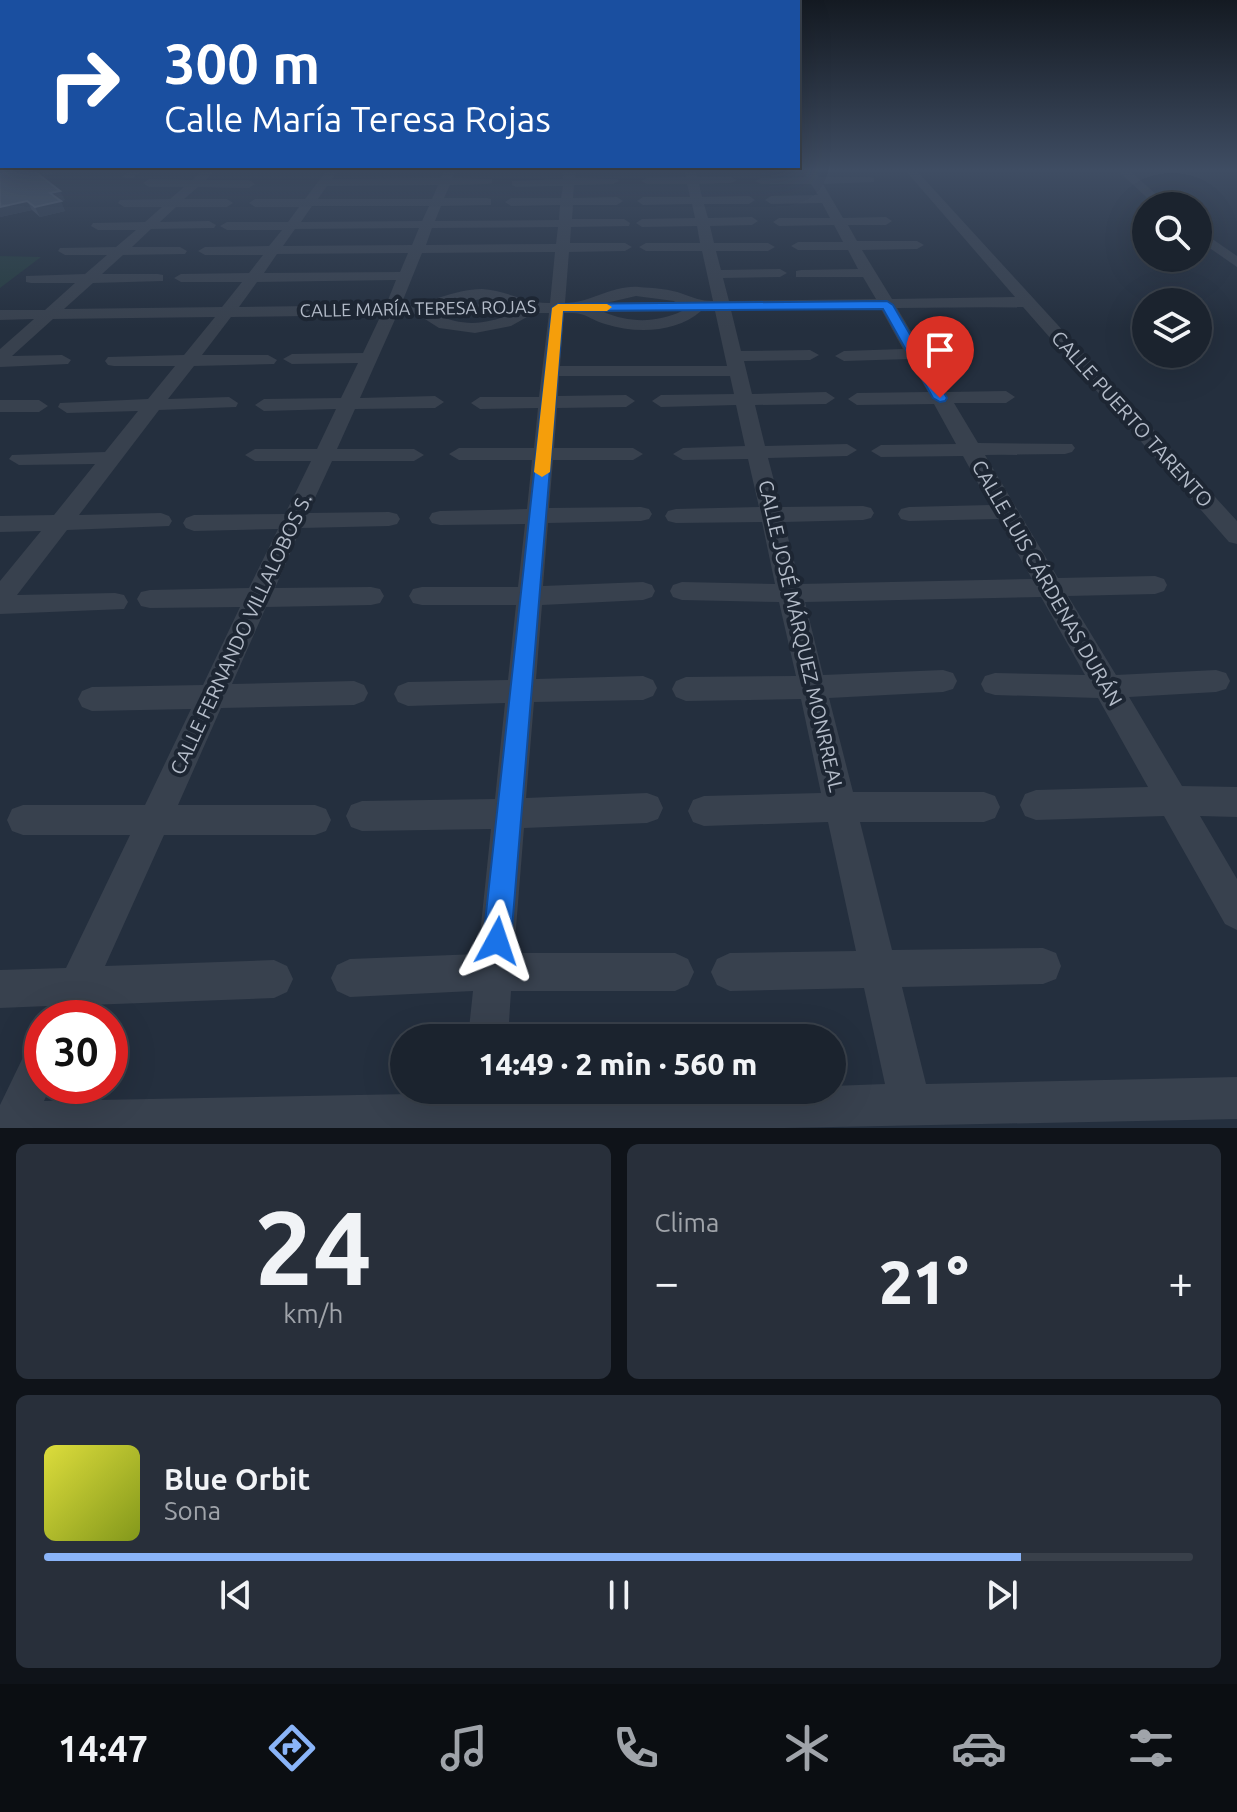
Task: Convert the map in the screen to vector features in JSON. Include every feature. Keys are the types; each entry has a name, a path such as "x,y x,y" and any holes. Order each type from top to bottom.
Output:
{"street":[{"path":"0,360 153,223"},
{"path":"227,226 303,223"},
{"name":"CALLE FERNANDO VILLALOBOS S.","path":"70,1000 392,309 428,223"},
{"path":"205,251 417,248 505,223"},
{"path":"489,1024 565,223"},
{"path":"591,223 625,247"},
{"path":"646,247 675,223"},
{"name":"CALLE JOSÉ MÁRQUEZ MONRREAL","path":"703,223 910,1102"},
{"path":"728,223 768,247"},
{"name":"CALLE LUIS CÁRDENAS DURÁN","path":"839,223 1237,912"},
{"name":"CALLE PUERTO TARENTO","path":"957,223 1237,536"},
{"path":"98,226 209,225"},
{"path":"0,599 292,225"},
{"path":"1212,244 1237,263"},
{"path":"798,246 917,245"},
{"path":"65,251 180,251"},
{"path":"716,274 780,273"},
{"path":"801,274 868,273"},
{"path":"181,278 405,276"},
{"path":"31,279 158,278"},
{"path":"482,294 510,298 531,308 508,321 474,327 437,323 420,309 450,297 482,294"},
{"name":"CALLE MARÍA TERESA ROJAS","path":"531,308 1027,302"},
{"name":"CALLE MARÍA TERESA ROJAS","path":"0,315 420,309"},
{"path":"272,334 286,311"},
{"path":"844,356 915,354"},
{"path":"551,371 737,363 810,355"},
{"path":"292,359 369,358"},
{"path":"0,360 62,360"},
{"path":"114,361 268,360"},
{"path":"857,399 1006,397"},
{"path":"661,401 826,398"},
{"path":"480,403 626,401"},
{"path":"264,405 435,402"},
{"path":"67,407 229,403"},
{"path":"0,406 39,406"},
{"path":"881,451 1065,448"},
{"path":"683,454 847,450"},
{"path":"459,454 633,454"},
{"path":"255,455 414,455"},
{"path":"19,459 110,458"},
{"path":"909,514 1006,512"},
{"path":"676,516 863,513"},
{"path":"440,518 641,514"},
{"path":"194,523 389,519"},
{"path":"0,524 161,521"},
{"path":"682,591 791,593 1155,585"},
{"path":"422,596 530,596 643,591"},
{"path":"150,599 371,596"},
{"path":"0,605 115,602"},
{"path":"686,689 943,681"},
{"path":"995,684 1107,687 1216,681"},
{"path":"408,694 521,694 643,688"},
{"path":"92,699 354,693"},
{"path":"1036,805 1237,802"},
{"path":"704,811 984,807"},
{"path":"362,816 647,808"},
{"path":"23,820 315,820"},
{"path":"730,972 1043,966"},
{"path":"350,978 494,972 675,972"},
{"path":"95,1000 274,979"},
{"path":"0,989 54,1000"},
{"path":"846,1102 1237,1098"},
{"path":"24,1099 12,1125 393,1122 473,1104"}],"green space":[{"path":"0,256 41,257 0,288"}],"slow traffic":[{"path":"542,472 558,308 607,307"}],"route":[{"path":"497,941 558,308 887,305 940,398"}]}
